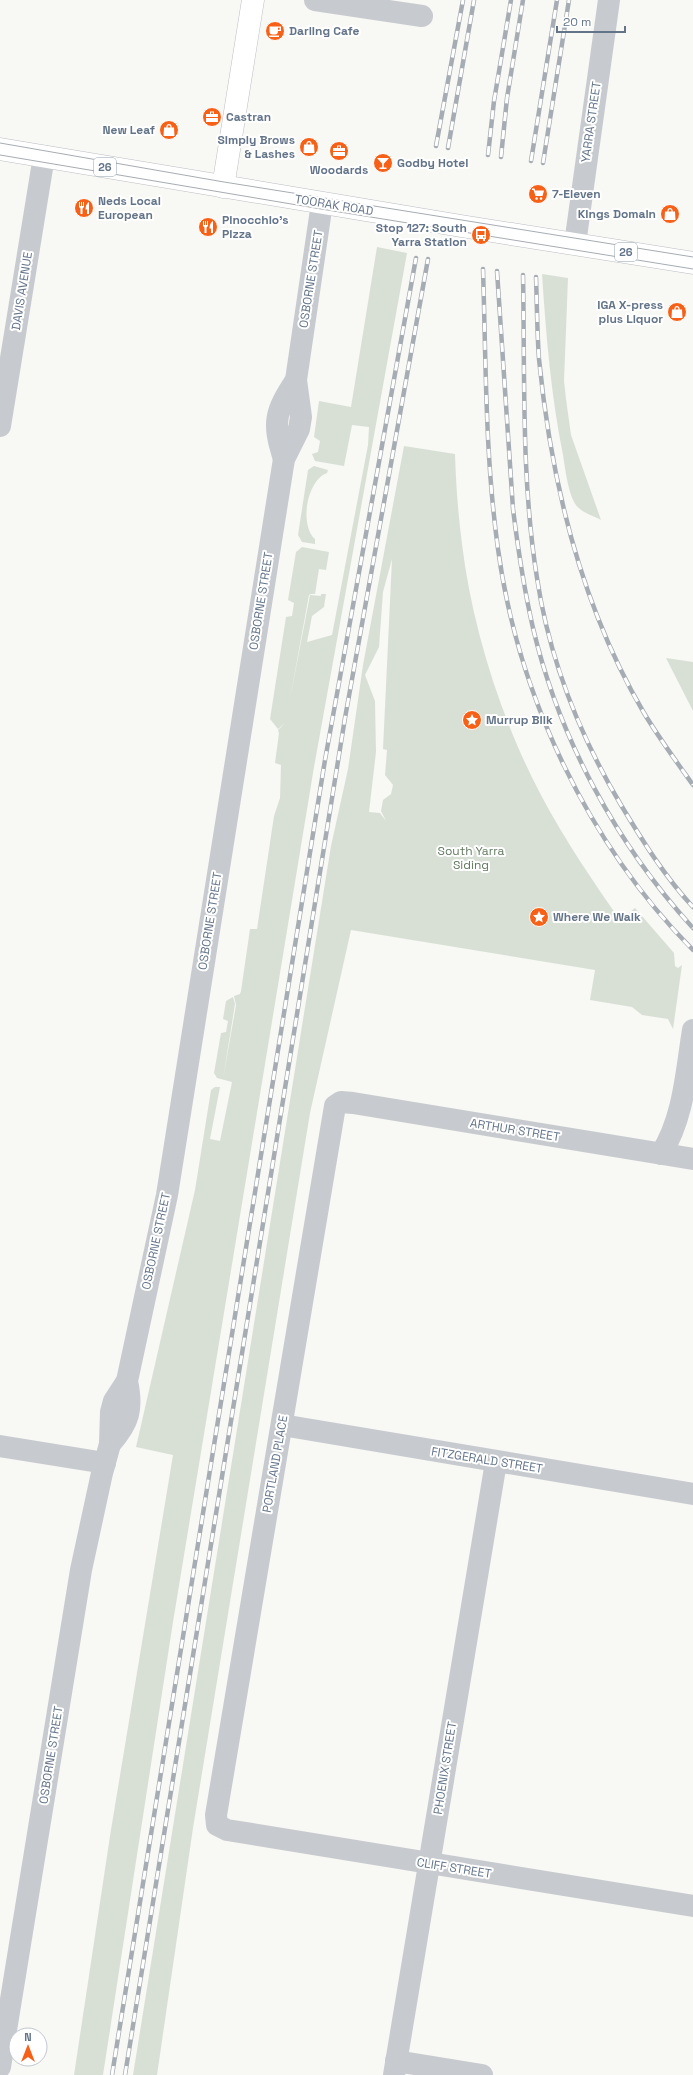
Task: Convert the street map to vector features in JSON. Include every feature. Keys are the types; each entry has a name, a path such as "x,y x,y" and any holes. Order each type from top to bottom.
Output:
{"main road":[{"path":"223,187 253,0"},
{"name":"TOORAK ROAD","path":"0,149 223,187 693,263"}],"street":[{"path":"315,0 422,16"},
{"name":"YARRA STREET","path":"575,244 609,0"},
{"name":"DAVIS AVENUE","path":"0,426 44,156"},
{"name":"OSBORNE STREET","path":"0,2067 82,1570 108,1453 128,1418 130,1402 127,1381 167,1196 284,459 277,438 278,412 296,380 322,203"},
{"path":"661,1154 670,1138 678,1118 693,1030"},
{"name":"ARTHUR STREET","path":"337,1104 353,1103 693,1159"},
{"name":"PORTLAND PLACE","path":"217,1825 217,1809 332,1121 335,1106 337,1104"},
{"name":"FITZGERALD STREET","path":"282,1425 693,1494"},
{"path":"0,1446 108,1453"},
{"name":"PHOENIX STREET","path":"395,2068 496,1462"},
{"name":"CLIFF STREET","path":"217,1825 226,1830 693,1906"},
{"path":"395,2068 482,2075"}],"green space":[{"path":"377,247 407,253 314,767 173,1622 103,2075 74,2075 110,1836 173,1455 136,1447 195,1190 211,1090 215,1087 220,1087 210,1139 220,1141 232,1082 217,1078 214,1073 221,1033 226,1032 228,1021 223,1019 226,1001 233,997 235,1004 223,1079 236,1005 234,996 240,994 241,991 250,929 257,929 274,816 280,798 281,765 275,763 279,733 278,730 285,723 278,729 270,719 286,617 292,616 294,603 288,600 296,552 302,547 329,552 326,570 319,569 315,594 309,595 290,699 310,595 321,596 321,594 326,594 324,607 312,616 307,642 332,635 368,445 369,427 352,425 344,466 315,461 312,454 318,452 320,441 314,437 319,401 351,407"},
{"path":"542,274 568,278 564,381 566,399 571,435 601,520 582,511 576,505 568,486 552,387"},
{"name":"South Yarra Siding","path":"404,446 455,454 459,522 473,608 491,674 514,738 527,768 560,829 579,860 620,920 635,908 674,953 675,966 678,968 682,965 673,1029 668,1019 642,1015 632,1007 590,1000 595,970 351,930 310,1113 193,1828 157,2075 133,2075 331,846 348,769 363,665","holes":["392,559 383,749 387,750 385,775 393,785 391,794 383,800 381,811 386,821 380,813 369,812 376,752 375,701 365,675 379,647 383,592"]},
{"path":"314,466 328,470 327,473 320,477 314,484 310,493 306,514 307,524 315,539 315,544 302,542 298,535 308,470"},
{"path":"666,658 693,662 693,711"}],"tram line":[{"path":"0,143 224,182 693,257"},
{"path":"0,155 693,269"}],"railway":[{"path":"436,146 463,0"},
{"path":"448,148 474,0"},
{"path":"488,155 494,101 511,0"},
{"path":"501,157 507,98 523,0"},
{"path":"531,161 557,0"},
{"path":"543,163 569,0"},
{"path":"112,2075 325,760 416,258"},
{"path":"125,2075 345,718 428,259"},
{"path":"483,269 488,444 494,514 498,549 508,604 522,659 541,713 564,765 590,815 621,863 655,908 693,950"},
{"path":"497,271 513,509 527,599 544,669 558,710 594,788 616,826 640,862 665,896 693,928"},
{"path":"523,275 525,427 528,503 537,578 549,638 568,696 592,752 606,779 654,858 693,907"},
{"path":"536,277 537,328 544,405 561,496 572,542 586,586 603,630 622,672 644,713 693,785"}],"place":[{"name":"Darling Cafe","path":"275,31"},
{"name":"Castran","path":"212,117"},
{"name":"New Leaf","path":"169,130"},
{"name":"Simply Brows & Lashes","path":"309,147"},
{"name":"Woodards","path":"339,151"},
{"name":"Godby Hotel","path":"383,163"},
{"name":"7-Eleven","path":"538,194"},
{"name":"Neds Local European","path":"84,208"},
{"name":"Kings Domain","path":"670,214"},
{"name":"Pinocchio's Pizza","path":"208,227"},
{"name":"Stop 127: South Yarra Station","path":"481,235"},
{"name":"IGA X-press plus Liquor","path":"677,312"},
{"name":"Murrup Biik","path":"472,720"},
{"name":"Where We Walk","path":"539,917"}]}
